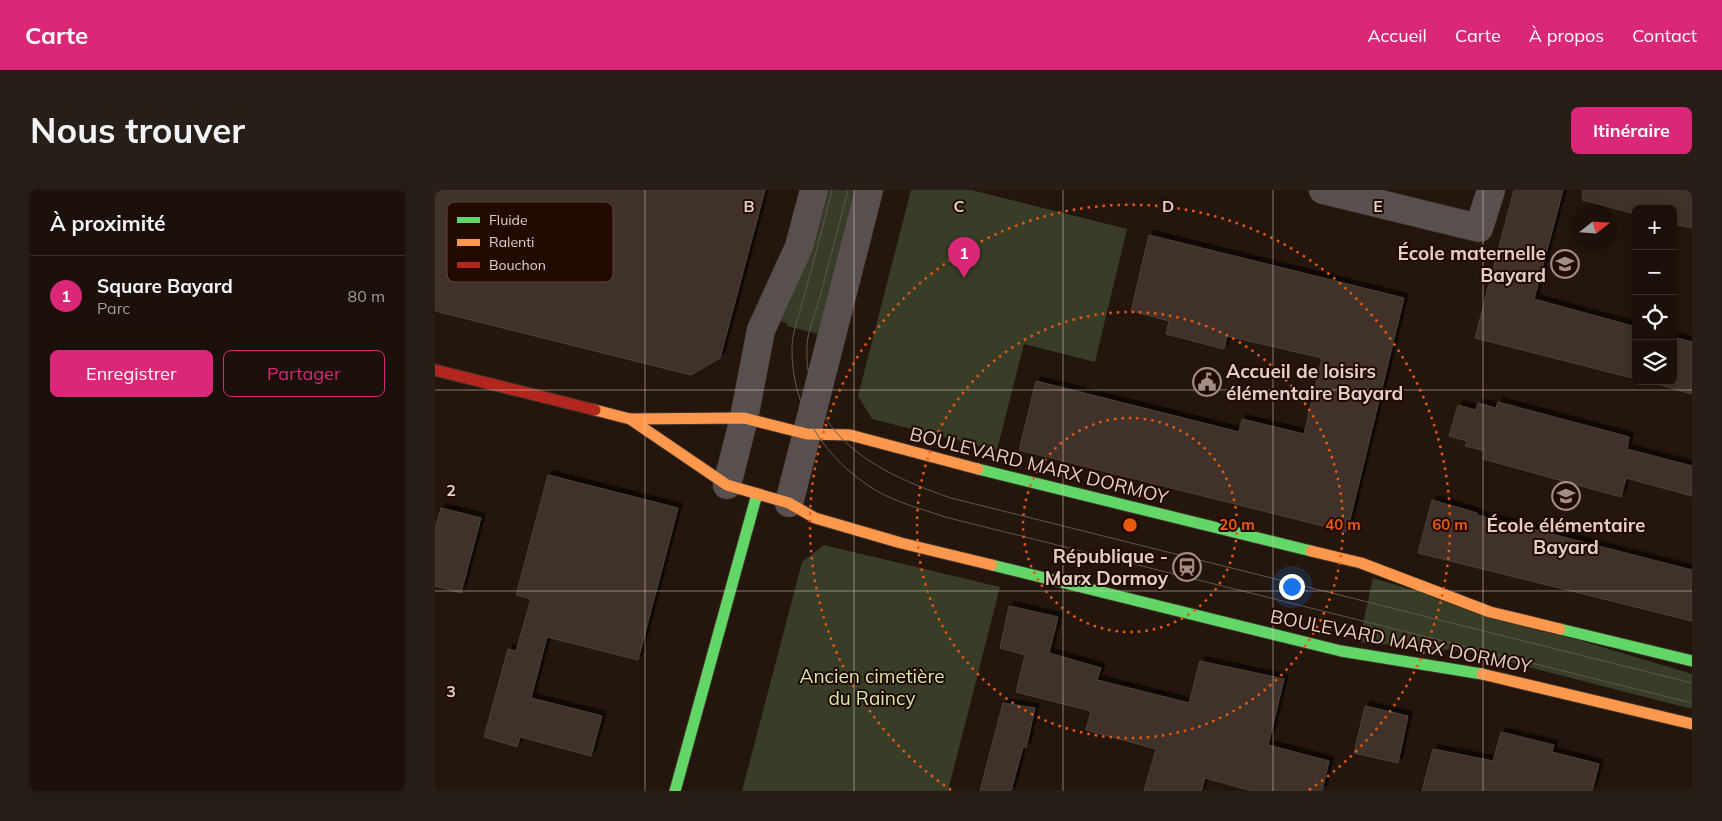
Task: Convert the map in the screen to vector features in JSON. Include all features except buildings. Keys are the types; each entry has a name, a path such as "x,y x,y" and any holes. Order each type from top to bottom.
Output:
{"main road":[{"name":"BOULEVARD MARX DORMOY","path":"435,370 630,418 744,418 807,434 850,435 922,455 1361,563 1490,612 1692,661"},
{"name":"BOULEVARD MARX DORMOY","path":"630,418 727,485 789,503 815,518 901,543 1341,651 1471,671 1692,724"},
{"path":"675,791 757,494"}],"street":[{"path":"727,485 744,418 761,330 799,247 814,190"},
{"path":"789,503 869,190"},
{"path":"1323,190 1479,228 1491,190"}],"green space":[{"path":"823,190 859,190 822,335 787,326 787,323 779,321"},
{"path":"911,190 971,190 1127,229 1095,362 1024,344 997,450 872,419 858,396"},
{"name":"Ancien cimetière du Raincy","path":"824,545 1000,587 948,791 742,791 802,562"},
{"path":"1373,578 1692,674 1692,709 1469,652 1359,642"}],"tram line":[{"path":"832,190 794,330 792,342 793,370 805,412 827,449 842,465 877,491 945,517 1692,703"},
{"path":"848,190 809,333 807,345 809,376 817,403 831,426 850,446 872,462 923,488 951,498 1692,683"}],"traffic: fast":[{"path":"978,469 1311,551"},
{"path":"675,791 757,494"},
{"path":"992,565 1341,651 1482,674"},
{"path":"1560,629 1692,661"}],"traffic: slow":[{"path":"595,410 630,419 744,418 807,434 850,435 978,469"},
{"path":"630,419 727,485 789,503 815,518 901,543 992,565"},
{"path":"1311,551 1361,563 1490,612 1560,629"},
{"path":"1482,674 1692,724"}],"traffic: jam":[{"path":"435,370 595,410"}],"place":[{"name":"École maternelle Bayard","path":"1565,264"},
{"name":"Square Bayard","path":"964,278"},
{"name":"Accueil de loisirs élémentaire Bayard","path":"1207,382"},
{"name":"École élémentaire Bayard","path":"1566,496"},
{"name":"République - Marx Dormoy","path":"1187,567"}]}
